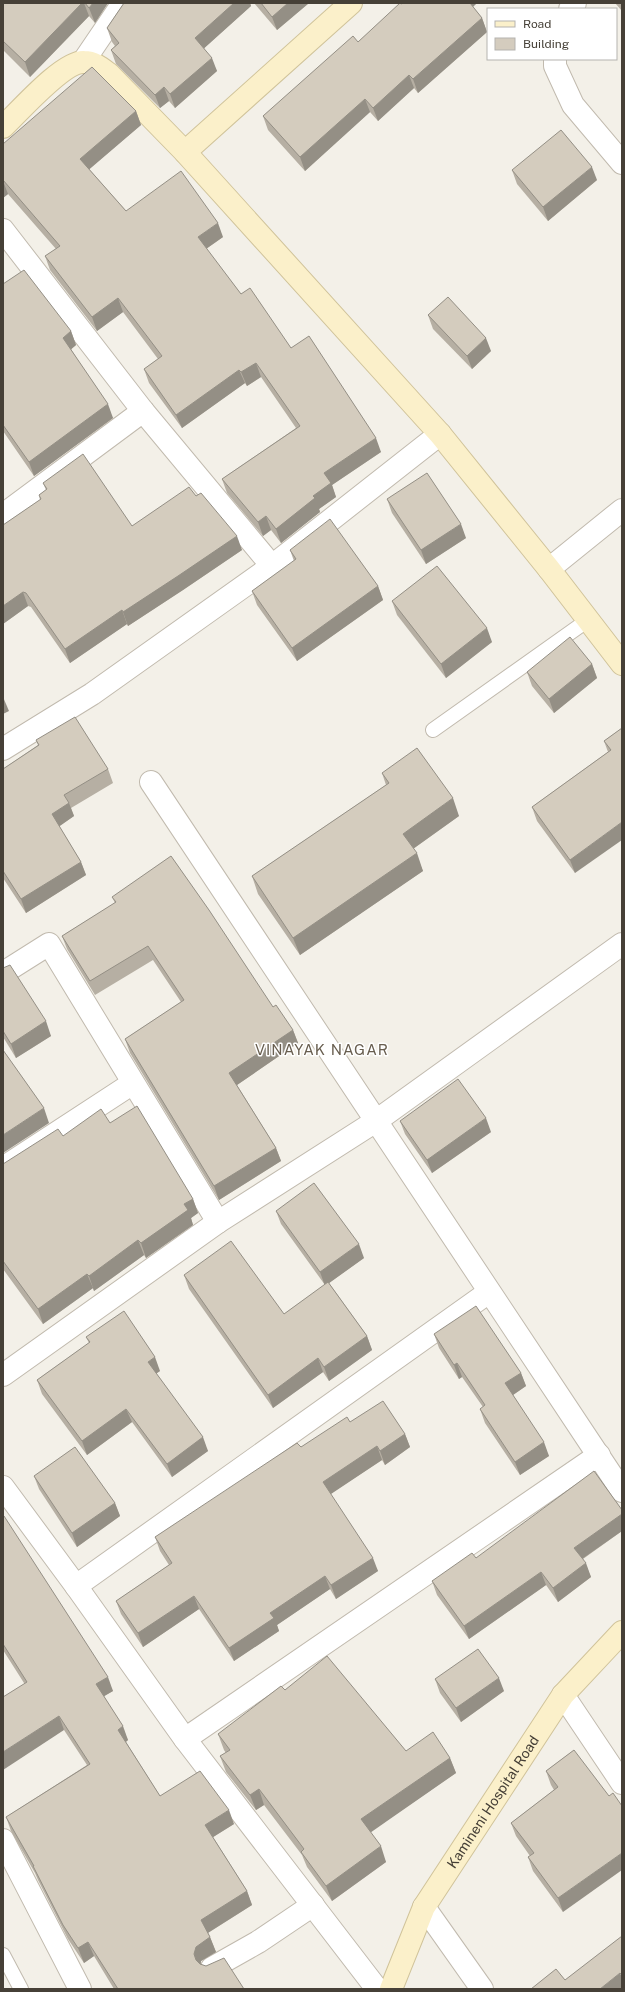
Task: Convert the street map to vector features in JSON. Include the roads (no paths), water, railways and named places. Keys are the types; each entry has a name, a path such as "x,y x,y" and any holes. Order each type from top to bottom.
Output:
{"street":[{"path":"84,62 123,3"},
{"path":"185,152 351,3"},
{"path":"555,60 555,66 573,105 622,164"},
{"path":"3,127 58,74 72,64 84,62 96,65 108,74 185,152 440,434 549,569 622,664"},
{"path":"3,230 143,411 272,566"},
{"path":"14,280 32,266"},
{"path":"3,515 143,411"},
{"path":"3,749 92,694 272,566 440,434"},
{"path":"549,569 622,510"},
{"path":"151,782 622,1491"},
{"path":"3,973 49,944 218,1222"},
{"path":"3,1375 218,1222 376,1121 622,944"},
{"path":"3,1168 133,1083"},
{"path":"76,1586 489,1292"},
{"path":"185,1739 599,1455"},
{"path":"3,1487 76,1586 185,1739 377,1989"},
{"name":"Kamineni Hospital Road","path":"392,1989 424,1907 563,1695 622,1632"},
{"path":"563,1695 622,1783"},
{"path":"3,1840 80,1989"},
{"path":"212,1968 258,1942 313,1905"},
{"path":"424,1907 482,1989"}],"lane":[{"path":"432,730 588,620"},
{"path":"3,1955 21,1989"}],"district":[{"name":"VINAYAK NAGAR","path":"322,1050"}]}
